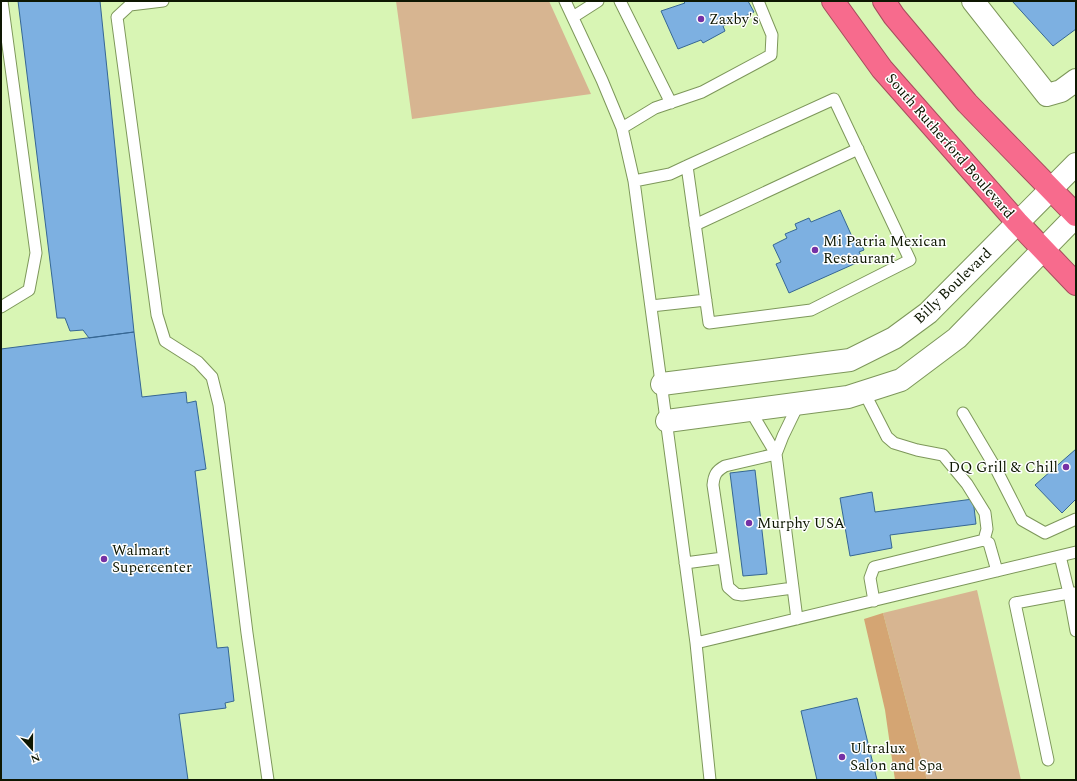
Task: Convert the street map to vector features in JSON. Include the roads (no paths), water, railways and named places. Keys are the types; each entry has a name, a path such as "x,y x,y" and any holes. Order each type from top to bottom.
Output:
{"highway":[{"name":"South Rutherford Boulevard","path":"833,1 882,69 1017,222 1076,284"},
{"path":"884,1 894,16 967,103 1076,216"}],"street":[{"path":"973,1 1047,95 1061,91 1076,80"},
{"name":"Billy Boulevard","path":"662,384 850,360 894,338 928,313 1076,164"},
{"path":"667,421 848,397 901,380 957,338 1076,216"}],"lane":[{"path":"1,307 29,290 36,253 2,1"},
{"path":"163,1 130,5 116,17 156,315 165,341 198,362 212,377 219,405 247,633 268,780"},
{"path":"565,1 602,80 622,128 634,181 696,643 710,780"},
{"path":"573,17 598,1"},
{"path":"620,1 670,103"},
{"path":"622,128 655,108 702,92 771,55 772,35 758,1"},
{"path":"634,181 670,174 687,166 834,99 910,260 811,310 709,323 687,166"},
{"path":"695,225 858,149"},
{"path":"651,306 706,300"},
{"path":"864,392 887,437 894,443 917,450 943,455 967,484 985,513 987,528 984,540"},
{"path":"776,454 799,403"},
{"path":"750,410 776,454 797,619"},
{"path":"963,413 1022,520 1045,533 1076,519"},
{"path":"776,454 725,466 718,470 715,474 713,485 723,558 728,587 731,591 742,595 793,588"},
{"path":"874,601 870,578 874,567 984,540 989,543 997,571"},
{"path":"696,643 1076,552"},
{"path":"1060,556 1072,593 1076,631"},
{"path":"685,563 723,558"},
{"path":"1048,760 1015,603 1072,593"}],"place":[{"name":"Zaxby's","path":"701,19"},
{"name":"Mi Patria Mexican Restaurant","path":"815,250"},
{"name":"DQ Grill & Chill","path":"1066,467"},
{"name":"Murphy USA","path":"749,523"},
{"name":"Walmart Supercenter","path":"104,559"},
{"name":"Ultralux Salon and Spa","path":"842,757"}]}
